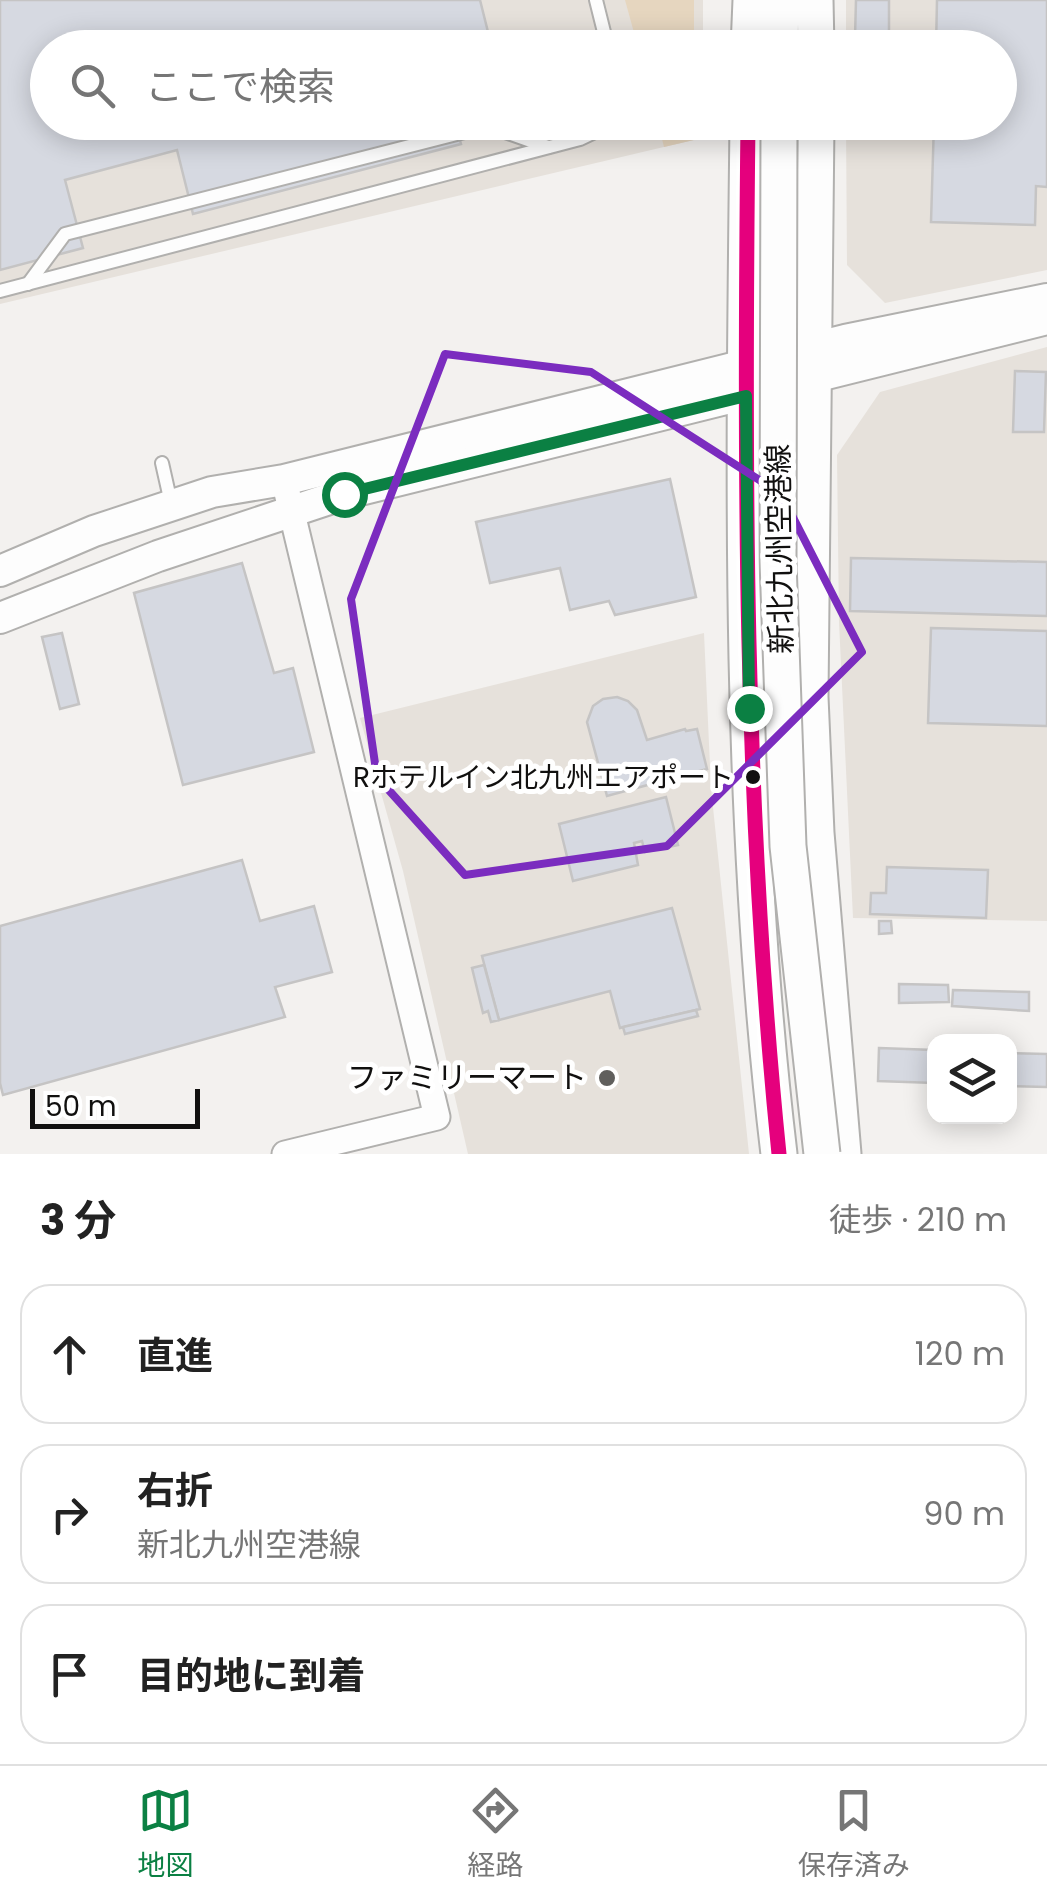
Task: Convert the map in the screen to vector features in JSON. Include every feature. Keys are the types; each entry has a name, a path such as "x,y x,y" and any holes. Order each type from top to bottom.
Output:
{"main road":[{"path":"750,0 750,30"},
{"path":"780,30 781,0"},
{"path":"815,0 816,30"},
{"name":"新北九州空港線","path":"748,140 749,708 767,1056 779,1154"},
{"name":"新北九州空港線","path":"779,140 778,560 788,846 822,1154"},
{"name":"新北九州空港線","path":"816,140 812,756 843,1154"}],"street":[{"path":"0,571 94,531 212,492 284,480 746,380 1047,299"},
{"path":"813,364 1047,319"},
{"path":"0,618 158,556 344,494 746,380"},
{"path":"284,480 436,1117 285,1154"}],"lane":[{"path":"596,0 604,30"},
{"path":"28,284 65,234 433,140"},
{"path":"529,140 549,147"},
{"path":"0,291 576,140"},
{"path":"162,463 171,506"}],"highlighted area":[{"path":"445,354 591,372 781,494 862,652 667,846 465,875 377,777 351,599"}],"shaded area":[{"path":"0,0 703,0 703,30 30,30 30,140 694,140 0,304"},
{"path":"625,0 694,0 694,30 633,30"},
{"path":"846,0 1047,0 1047,270 885,303 847,265 846,140 1017,140 1017,30 846,30"},
{"path":"662,140 694,140 664,147"},
{"path":"1047,347 1047,921 853,918 839,622 837,455 880,392"},
{"path":"704,633 711,788 749,1154 468,1154 403,871 360,718"}],"building":[{"path":"0,0 480,0 488,30 30,30 30,140 460,140 461,144 193,214 177,150 65,180 83,248 0,270"},
{"path":"856,0 889,0 889,30 855,30"},
{"path":"937,0 1047,0 1047,187 1036,186 1035,225 931,222 933,140 1017,140 1017,30 936,30"},
{"path":"1015,371 1046,372 1044,432 1013,432"},
{"path":"670,479 696,597 615,615 609,601 570,610 560,568 490,583 476,522"},
{"path":"851,558 1047,562 1047,616 850,611"},
{"path":"242,563 274,673 293,668 314,752 183,785 134,593"},
{"path":"931,628 1047,631 1047,726 928,723"},
{"path":"62,633 79,704 60,709 42,637"},
{"path":"617,697 637,710 647,740 697,729 707,769 607,796 587,722 593,706 603,699"},
{"path":"666,797 678,845 645,852 642,841 634,843 638,865 573,881 559,824"},
{"path":"242,860 260,921 314,906 332,972 275,987 285,1017 3,1095 0,926"},
{"path":"887,867 988,870 986,918 870,914 871,893 886,893"},
{"path":"672,908 700,1009 620,1028 610,991 499,1020 482,956"},
{"path":"879,921 891,921 892,933 879,934"},
{"path":"484,965 499,1020 491,1022 488,1011 483,1013 472,968"},
{"path":"899,984 948,985 949,1002 899,1003"},
{"path":"953,990 1029,992 1029,1011 952,1006"},
{"path":"696,1010 698,1016 625,1034 623,1027"},
{"path":"879,1048 927,1050 927,1083 878,1081"},
{"path":"1017,1053 1047,1054 1047,1087 1017,1086"}],"transit line":[{"path":"748,140 749,638 759,896 779,1154"}],"place":[{"name":"Rホテルイン北九州エアポート","path":"753,777"},
{"name":"ファミリーマート","path":"607,1078"}],"route":[{"path":"344,494 746,396 749,708"}]}
